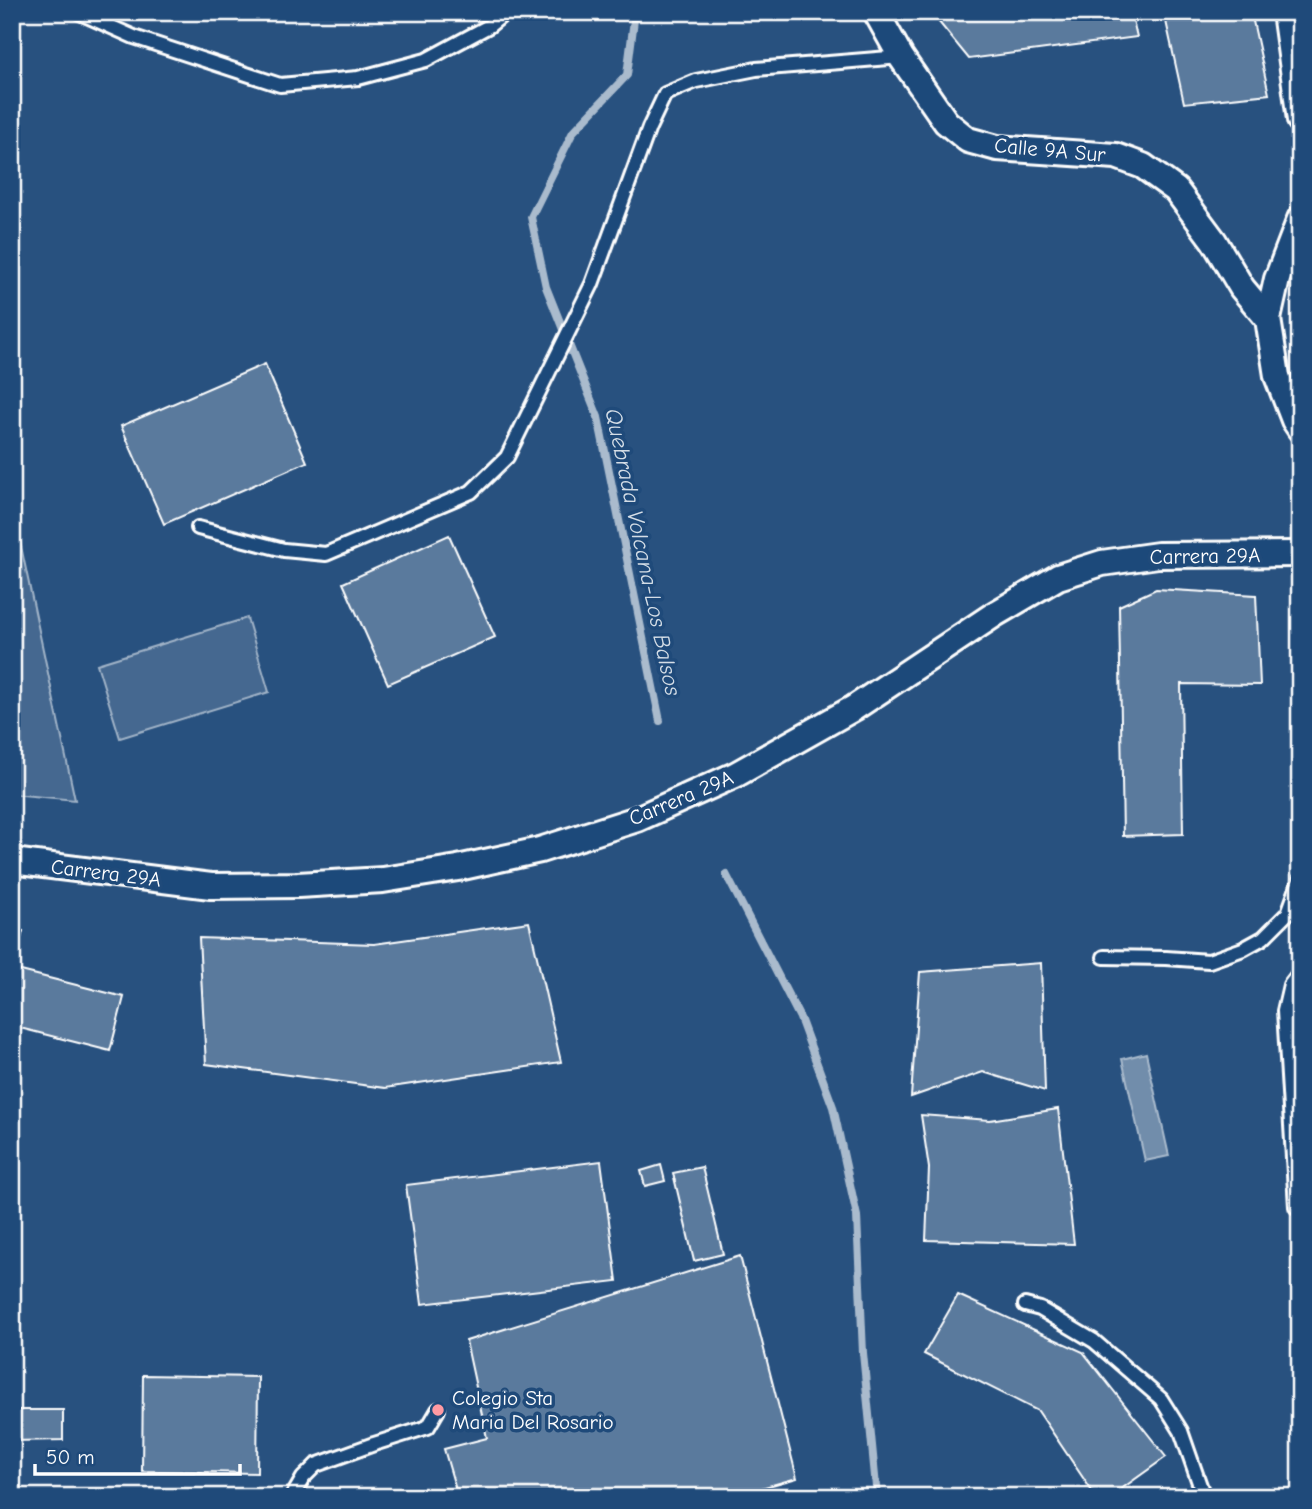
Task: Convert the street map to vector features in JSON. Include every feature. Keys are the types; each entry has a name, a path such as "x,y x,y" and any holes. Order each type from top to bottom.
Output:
{"street":[{"name":"Calle 9A Sur","path":"876,12 901,57 946,122 968,140 997,148 1116,156 1143,166 1176,190 1214,241 1242,288 1268,319"},
{"path":"1285,12 1300,120"},
{"path":"1300,219 1277,279 1268,319 1277,376 1300,429"},
{"name":"Carrera 29A","path":"12,861 211,886 383,880 458,868 540,850 637,819 735,775 854,708 995,614 1058,576 1102,563 1158,555 1300,554"}],"lane":[{"path":"78,12 134,37 280,85 358,78 426,60 489,26 506,12"},
{"path":"198,528 284,550 326,554 471,492 508,457 592,284 649,128 665,94 696,81 756,69 901,57"},
{"path":"1104,957 1209,961 1243,949 1264,938 1288,913 1300,880"},
{"path":"1296,1207 1283,1011 1290,985 1300,972"},
{"path":"1025,1305 1040,1309 1094,1341 1161,1399 1181,1431 1204,1497"},
{"path":"292,1497 303,1478 316,1465 428,1427 438,1410"}],"shaded area":[{"path":"12,504 75,800 12,794"},
{"path":"247,618 269,692 120,738 97,664"},
{"path":"1146,1053 1169,1156 1145,1161 1122,1059"}],"building":[{"path":"936,12 1131,12 1137,37 969,59 938,21"},
{"path":"1164,12 1251,12 1269,94 1184,103"},
{"path":"265,364 307,462 164,524 121,426"},
{"path":"449,535 495,637 388,684 343,583"},
{"path":"1156,589 1256,595 1260,685 1181,684 1183,834 1123,836 1119,606"},
{"path":"529,922 561,1062 385,1088 206,1064 199,938 374,944"},
{"path":"12,928 23,931 13,969 124,997 110,1051 12,1026"},
{"path":"1041,963 1045,1091 983,1072 911,1097 920,972"},
{"path":"1058,1109 1074,1244 926,1240 929,1168 921,1115 990,1120"},
{"path":"601,1161 617,1281 422,1304 406,1185"},
{"path":"661,1165 665,1181 645,1186 641,1171"},
{"path":"702,1167 723,1254 694,1261 673,1173"},
{"path":"740,1256 797,1478 729,1497 458,1497 444,1449 487,1438 466,1341"},
{"path":"958,1295 1083,1352 1166,1457 1110,1497 1096,1497 1038,1411 924,1354"},
{"path":"143,1375 258,1377 257,1473 142,1471"},
{"path":"12,1410 63,1410 63,1440 12,1441"}],"waterway":[{"name":"Quebrada Volcana-Los Balsos","path":"635,12 627,75 573,132 531,217 546,287 598,417 660,721"},
{"name":"Quebrada Volcana-Los Balsos","path":"726,874 800,1018 833,1107 857,1216 863,1353 877,1497"}],"place":[{"name":"Colegio Sta Maria Del Rosario","path":"438,1410"}]}
